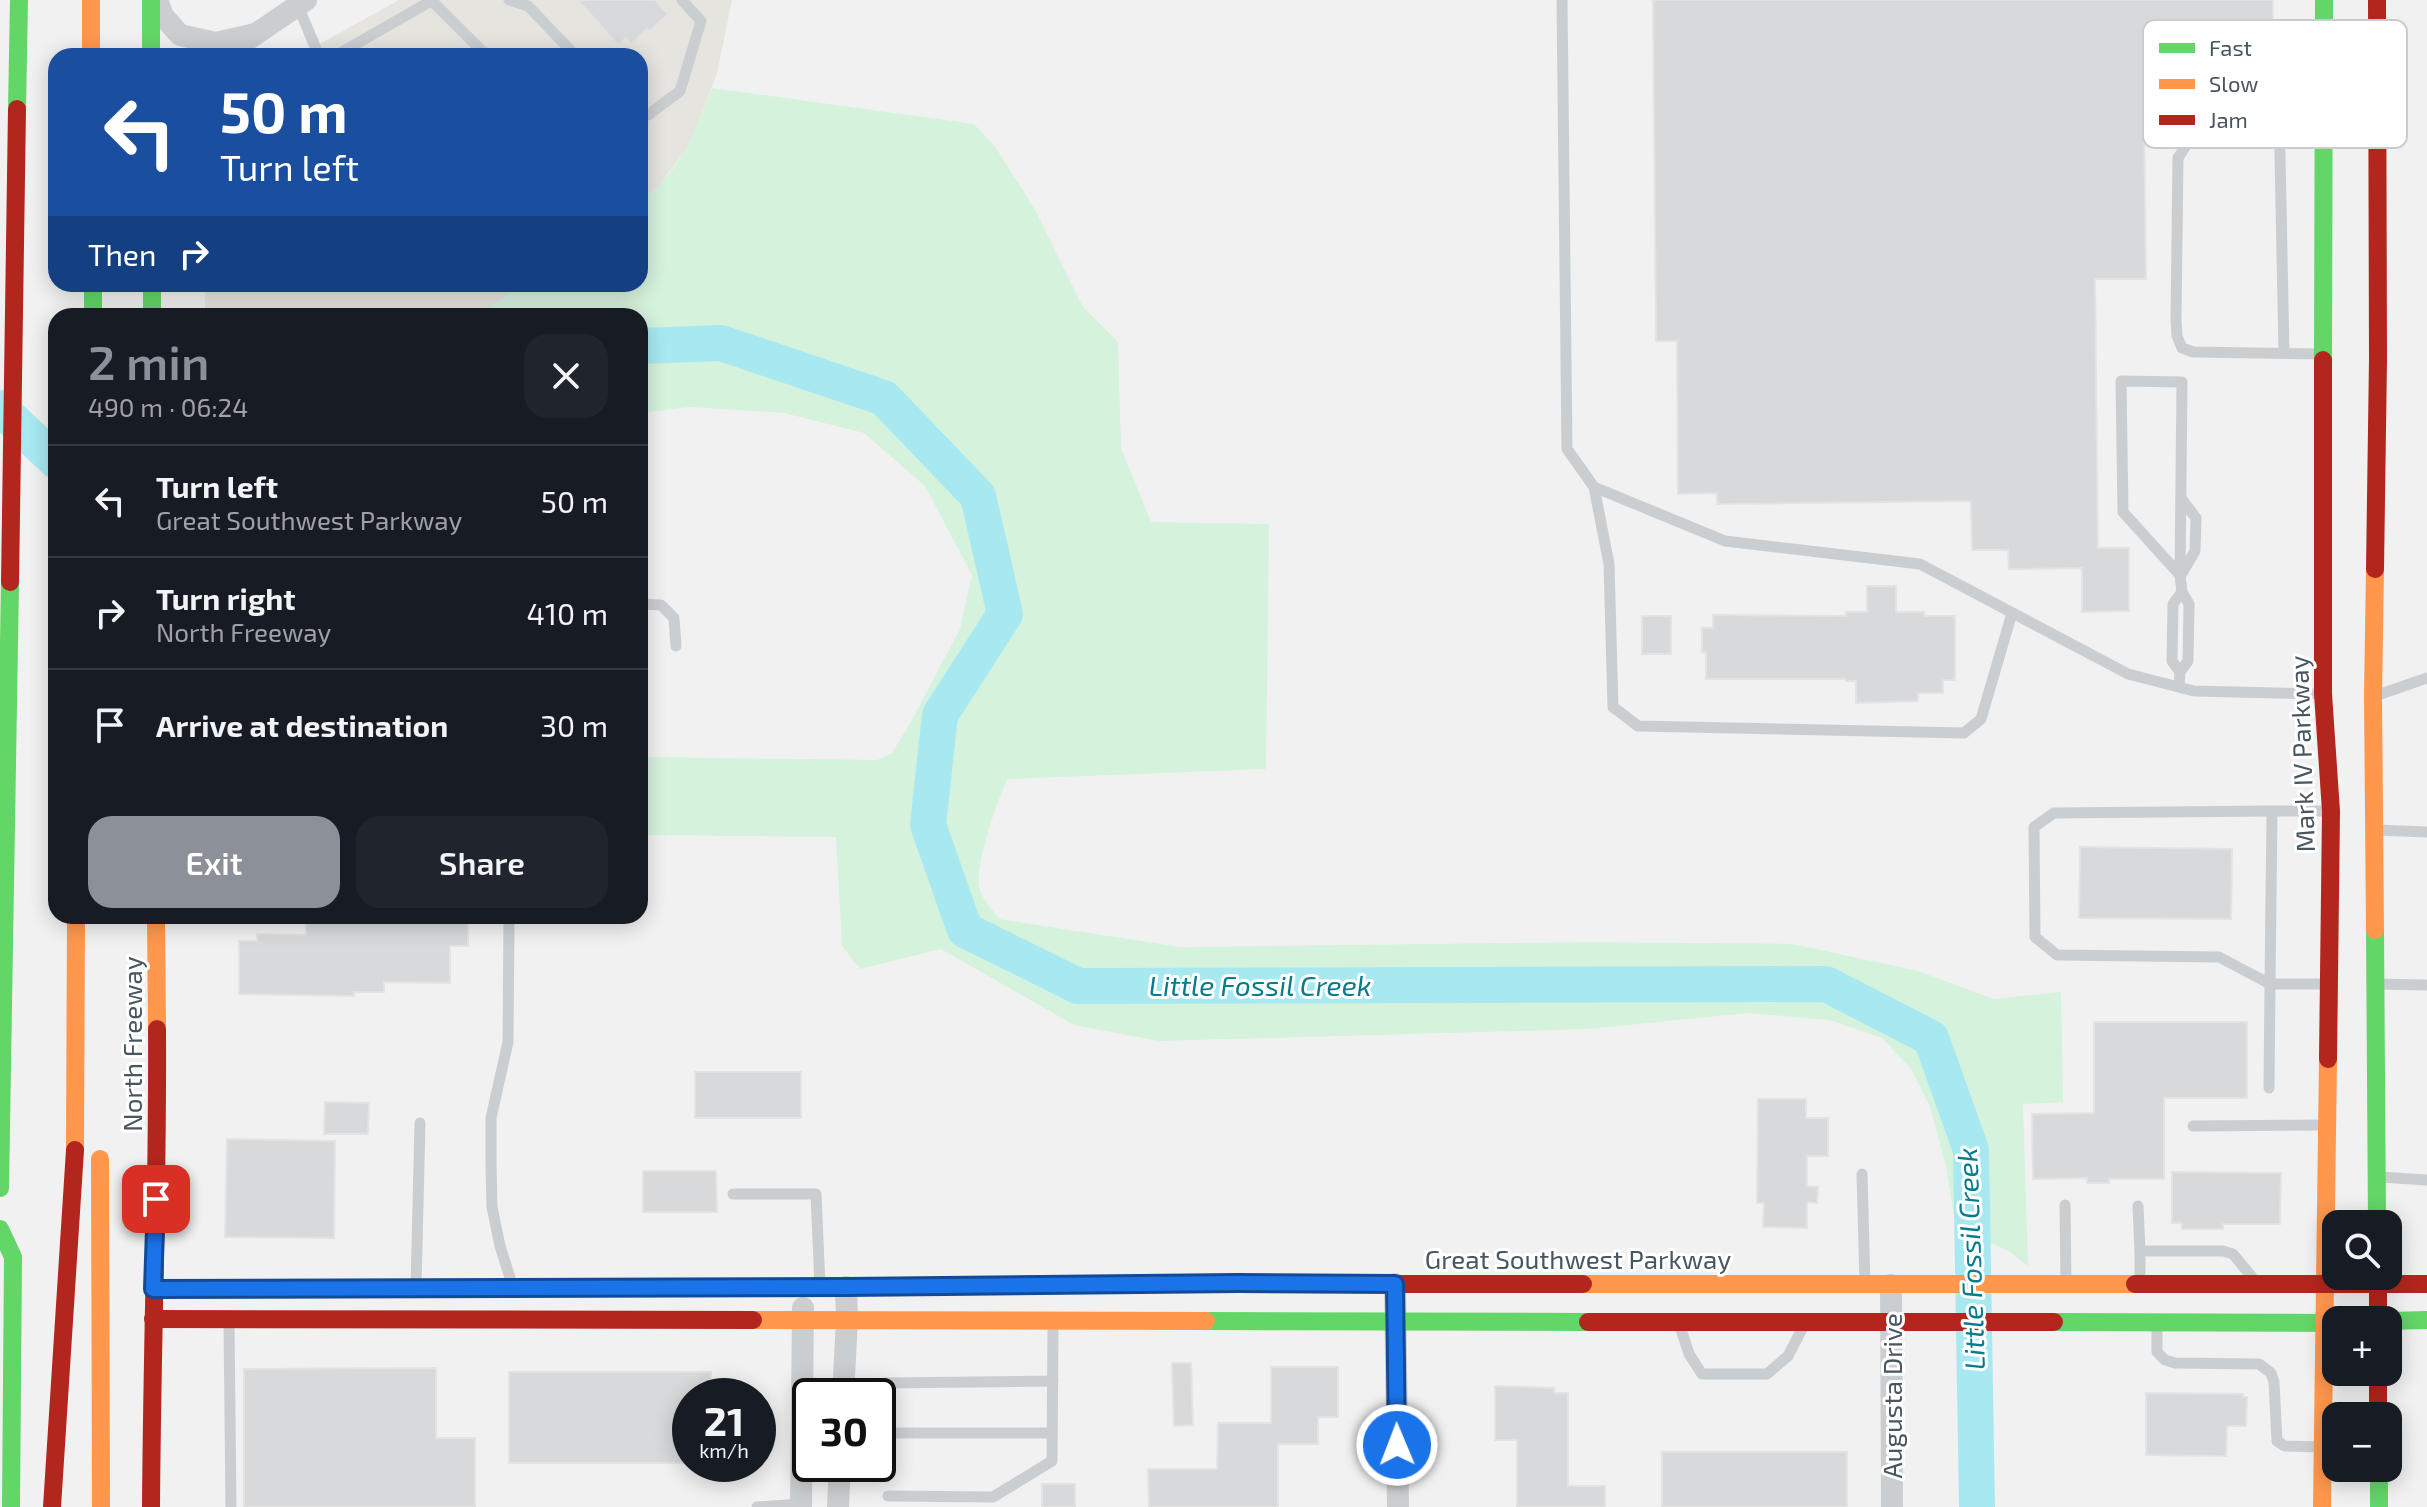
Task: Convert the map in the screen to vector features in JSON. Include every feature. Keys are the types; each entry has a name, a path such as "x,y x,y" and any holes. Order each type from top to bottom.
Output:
{"main road":[{"path":"0,1188 19,0"},
{"path":"91,0 91,48"},
{"path":"151,0 151,48"},
{"name":"Mark IV Parkway","path":"2377,0 2377,20"},
{"name":"Mark IV Parkway","path":"2324,148 2331,811 2377,1177 2377,1210"},
{"name":"Mark IV Parkway","path":"2325,1210 2327,1125 2353,984 2374,830 2367,696 2378,359 2377,148"},
{"path":"52,1507 75,1160 76,924"},
{"name":"North Freeway","path":"151,1507 158,1139 156,924"},
{"name":"North Freeway","path":"100,1140 101,1507"},
{"path":"0,1229 13,1257 11,1507"},
{"name":"Great Southwest Parkway","path":"2402,1281 2427,1284"},
{"name":"Great Southwest Parkway","path":"153,1289 1222,1283 2322,1283"},
{"path":"153,1319 2322,1323"},
{"path":"2402,1321 2427,1320"},
{"name":"Mark IV Parkway","path":"2322,1507 2321,1447 2325,1386"},
{"path":"2379,1482 2379,1507"}],"street":[{"path":"157,0 163,16 180,35 216,43 255,34"},
{"path":"233,48 302,3"},
{"path":"1395,1284 1398,1507"},
{"name":"Augusta Drive","path":"1892,1507 1900,1285"},
{"path":"801,1505 803,1319 811,1287"},
{"path":"844,1378 846,1287"},
{"path":"838,1507 839,1482"}],"lane":[{"path":"349,48 431,0 479,48"},
{"path":"509,0 528,6 568,48"},
{"path":"648,115 680,91 701,21 682,0"},
{"path":"1562,0 1567,449 1594,487 1609,564 1613,707 1638,726 1964,733 1981,719 2012,613"},
{"path":"302,3 316,48"},
{"path":"2184,148 2178,158 2176,320 2182,348 2193,352 2324,354"},
{"path":"2280,148 2284,353"},
{"path":"2179,687 2180,672 2172,661 2173,604 2182,592 2180,575 2123,512 2121,381 2182,382 2181,498 2196,518 2195,551 2180,575"},
{"path":"1594,487 1725,541 1920,564 2128,674 2194,691 2330,695"},
{"path":"648,604 661,605 674,618 676,646"},
{"path":"2367,696 2427,678"},
{"path":"2269,1088 2272,811"},
{"path":"2331,811 2054,813 2034,827 2035,937 2057,955 2219,957 2270,984 2427,985"},
{"path":"2374,830 2427,832"},
{"path":"509,924 508,1042 491,1118 491,1164 492,1207 513,1288"},
{"path":"416,1287 420,1123"},
{"path":"2193,1126 2327,1125"},
{"path":"1862,1174 1865,1285"},
{"path":"2377,1177 2427,1180"},
{"path":"733,1194 816,1194 811,1287"},
{"path":"2065,1205 2066,1284"},
{"path":"2138,1206 2140,1284"},
{"path":"2140,1251 2223,1251 2233,1254 2258,1283"},
{"path":"229,1319 231,1507"},
{"path":"888,1496 993,1497 1052,1461 1053,1320"},
{"path":"1678,1321 1689,1354 1702,1374 1767,1374 1788,1356 1805,1322"},
{"path":"2157,1323 2157,1352 2165,1360 2175,1363 2259,1364 2271,1373 2277,1441 2285,1446 2321,1447"},
{"path":"896,1383 1053,1381"},
{"path":"896,1433 1052,1433"},
{"path":"757,1507 801,1505"}],"shaded area":[{"path":"399,0 732,0 717,73 691,142 657,189 648,195 648,48 312,48"},
{"path":"205,292 512,292 489,308 205,308"}],"green space":[{"path":"712,88 974,124 996,148 1034,208 1083,307 1118,342 1121,448 1151,522 1269,524 1266,769 1008,779 988,833 979,877 982,895 999,919 1180,947 1590,942 1793,944 1918,971 1994,999 2061,992 2063,1102 2023,1104 2028,1266 2009,1251 1956,1228 1946,1166 1930,1107 1911,1069 1882,1038 1830,1020 1748,1013 1589,1029 1159,1041 1074,1025 941,949 860,969 842,946 836,837 648,835 648,757 877,760 892,753 960,629 972,575 925,486 864,433 784,413 689,407 648,412 648,308 489,308 512,292 648,292 648,195 676,165"}],"building":[{"path":"578,0 655,0 668,14 631,44 626,38 618,45"},
{"path":"1653,0 2273,0 2273,20 2143,20 2146,279 2095,279 2098,548 2129,548 2129,611 2082,612 2082,568 2009,569 2008,550 1972,550 1971,501 1717,504 1717,493 1678,494 1677,341 1656,341"},
{"path":"1867,586 1896,586 1896,612 1955,616 1955,680 1943,680 1943,693 1918,693 1918,701 1856,703 1856,681 1846,679 1706,679 1702,628 1713,628 1713,615 1846,616 1846,612 1867,612"},
{"path":"1642,616 1671,616 1671,654 1642,654"},
{"path":"2080,847 2232,849 2231,919 2079,918"},
{"path":"306,924 468,924 468,946 450,946 450,983 384,982 384,992 354,992 354,996 239,994 239,941 257,941 257,934 306,935"},
{"path":"2094,1022 2247,1022 2247,1098 2164,1098 2164,1179 2109,1179 2109,1183 2087,1183 2087,1178 2033,1179 2032,1114 2094,1113"},
{"path":"695,1072 801,1072 801,1118 695,1118"},
{"path":"1758,1099 1806,1099 1806,1118 1828,1118 1828,1156 1807,1156 1807,1186 1818,1187 1817,1203 1807,1202 1807,1228 1763,1227 1764,1203 1757,1203"},
{"path":"325,1102 369,1103 368,1134 324,1134"},
{"path":"227,1139 335,1141 334,1238 225,1237"},
{"path":"643,1171 716,1171 717,1212 643,1212"},
{"path":"2172,1172 2281,1173 2280,1224 2223,1224 2223,1229 2182,1229 2182,1223 2172,1223"},
{"path":"1172,1363 1191,1363 1193,1425 1174,1426"},
{"path":"1271,1367 1338,1367 1338,1417 1318,1417 1318,1444 1278,1444 1278,1507 1149,1507 1148,1469 1217,1469 1218,1423 1271,1423"},
{"path":"436,1368 436,1438 475,1438 475,1507 244,1507 244,1369"},
{"path":"509,1372 711,1372 711,1378 672,1378 672,1463 509,1463"},
{"path":"1495,1386 1554,1388 1554,1393 1568,1393 1568,1486 1605,1486 1605,1507 1517,1507 1517,1440 1495,1440"},
{"path":"2146,1393 2243,1394 2247,1397 2246,1426 2227,1426 2226,1456 2146,1455"},
{"path":"1662,1452 1847,1452 1847,1507 1662,1507"},
{"path":"1042,1484 1075,1484 1075,1507 1042,1507"}],"waterway":[{"name":"Little Fossil Creek","path":"648,346 721,343 884,398 978,496 1005,614 940,715 928,825 965,930 1078,986 1826,984 1931,1038 1971,1150 1977,1507"},
{"name":"Little Fossil Creek","path":"0,408 48,453"}],"traffic: fast":[{"path":"17,109 19,0"},
{"path":"151,0 151,48"},
{"path":"2324,0 2324,20"},
{"path":"2323,360 2324,148"},
{"path":"93,292 93,308"},
{"path":"152,292 152,308"},
{"path":"0,1188 10,582"},
{"path":"2375,930 2377,1210"},
{"path":"0,1229 13,1257 11,1507"},
{"path":"793,1287 1131,1284"},
{"path":"2402,1321 2427,1320"},
{"path":"1206,1321 1588,1322"},
{"path":"2054,1322 2322,1323"},
{"path":"2379,1482 2379,1507"}],"traffic: slow":[{"path":"91,0 91,48"},
{"path":"2375,569 2375,930"},
{"path":"75,1150 76,924"},
{"path":"156,924 157,1029"},
{"path":"2322,1507 2328,1059"},
{"path":"100,1159 101,1507"},
{"path":"1583,1284 2135,1284"},
{"path":"753,1320 1206,1321"}],"traffic: jam":[{"path":"2377,0 2377,20"},
{"path":"10,582 17,109"},
{"path":"2375,569 2377,148"},
{"path":"2323,360 2323,694 2331,811 2328,1059"},
{"path":"151,1507 157,1029"},
{"path":"52,1507 75,1150"},
{"path":"1131,1284 1583,1284"},
{"path":"2135,1284 2427,1284"},
{"path":"153,1289 793,1287"},
{"path":"2378,1290 2378,1306"},
{"path":"153,1319 753,1320"},
{"path":"1588,1322 2054,1322"},
{"path":"2378,1386 2378,1402"}],"route":[{"path":"156,1199 153,1289 1395,1284 1397,1445"}]}
